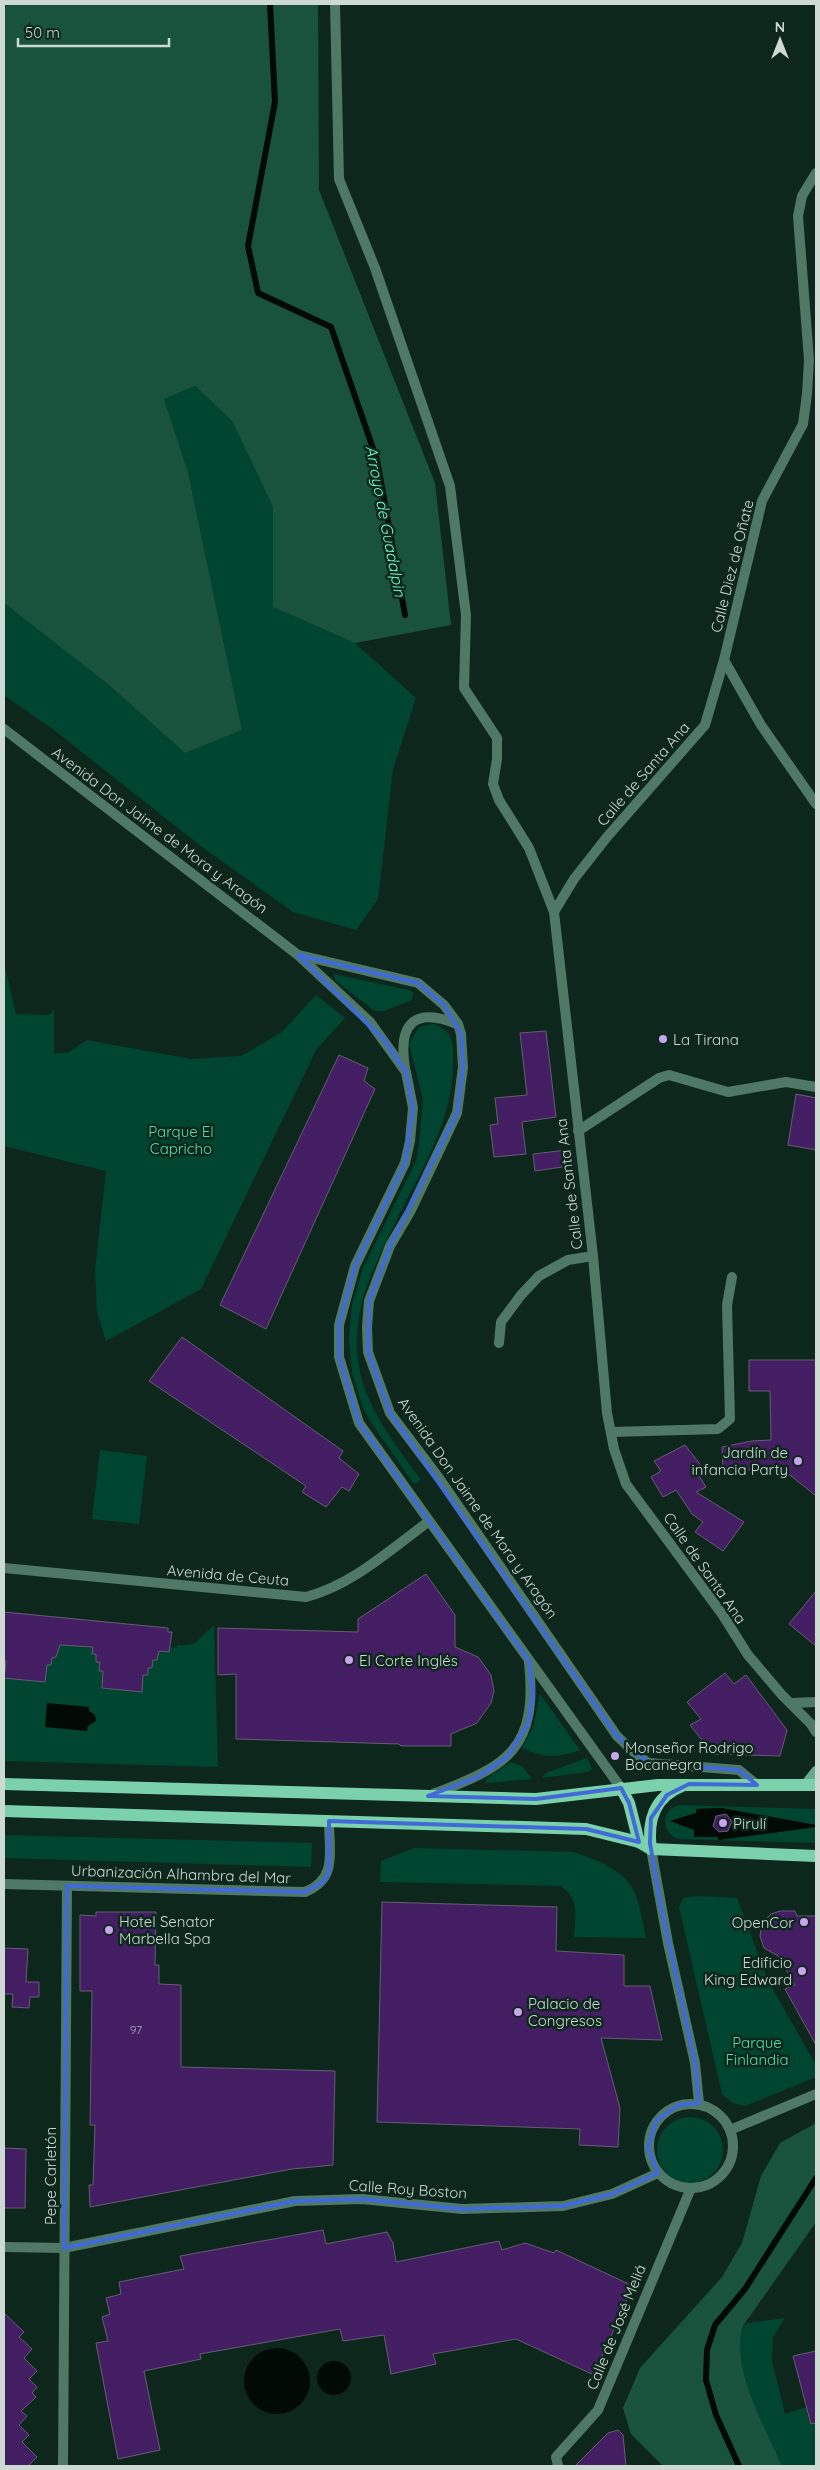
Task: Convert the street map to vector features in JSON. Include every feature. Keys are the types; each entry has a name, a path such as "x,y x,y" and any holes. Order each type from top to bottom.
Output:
{"main road":[{"path":"4,1784 536,1799 620,1788 689,1784 811,1785 816,1771"},
{"path":"651,1849 651,1818 659,1802 674,1790 689,1784"},
{"path":"620,1788 629,1803 639,1842"},
{"path":"4,1811 586,1828 639,1842 651,1849 816,1856"},
{"path":"650,1826 661,1841 684,1851"}],"street":[{"path":"335,4 339,179 375,268 450,486 466,616 464,688 497,738 497,759 493,784 499,800 528,848 554,912"},
{"name":"Calle Diez de Oñate","path":"724,660 762,501 803,424 809,360 798,216 802,196 816,173"},
{"path":"724,660 761,725 816,804"},
{"name":"Calle de Santa Ana","path":"724,660 705,725 607,837 574,879 554,912 593,1256 607,1413 614,1449 626,1484 722,1614 748,1655 782,1695 811,1724 816,1732"},
{"name":"Avenida Don Jaime de Mora y Aragón","path":"4,729 298,955 370,1022 406,1072 413,1108 410,1141 405,1162 355,1266 338,1325 339,1356 360,1423 428,1522 620,1788"},
{"name":"Avenida Don Jaime de Mora y Aragón","path":"298,955 418,983 444,1005 458,1024 461,1034 463,1067 457,1113 410,1212 390,1246 369,1301 366,1327 368,1352 390,1413 439,1478 617,1736 639,1757 649,1763 739,1770 757,1785"},
{"path":"406,1072 403,1039 407,1027 416,1020 431,1016 458,1024"},
{"path":"578,1131 658,1078 669,1075 728,1092 786,1082 816,1087"},
{"path":"499,1343 501,1322 521,1295 539,1276 568,1260 593,1256"},
{"path":"611,1432 718,1429 730,1419 727,1305 732,1277"},
{"name":"Avenida de Ceuta","path":"4,1568 306,1597 328,1592 364,1569 428,1522"},
{"path":"428,1796 478,1778 507,1757 528,1724 533,1695 529,1661"},
{"path":"792,1703 816,1702"},
{"name":"Urbanización Alhambra del Mar","path":"4,1884 305,1892 324,1881 329,1871 329,1821"},
{"path":"651,1849 668,1943 696,2063 699,2103"},
{"name":"Pepe Carletón","path":"63,2466 67,1886"},
{"path":"730,2130 816,2094"},
{"path":"699,2103 715,2111 724,2119 730,2130 732,2150 726,2169 717,2179 705,2186 691,2188 679,2186 658,2173 651,2161 648,2148 650,2134 656,2121 665,2112 678,2105 699,2103"},
{"name":"Calle Roy Boston","path":"4,2247 64,2248 295,2201 362,2199 462,2209 563,2206 612,2194 658,2173"},
{"name":"Calle de José Meliá","path":"558,2466 556,2457 598,2410 691,2188"}],"highlighted area":[{"path":"298,955 418,983 444,1005 461,1034 463,1067 457,1113 390,1246 369,1301 368,1352 390,1413 617,1736 649,1763 739,1770 757,1785 689,1784 667,1795 651,1818 650,1843 660,1902 695,2063 699,2103 678,2105 656,2121 648,2148 658,2173 612,2194 563,2206 462,2209 362,2199 295,2201 64,2248 67,1886 305,1892 324,1881 329,1871 329,1821 586,1829 639,1842 629,1803 621,1788 536,1799 428,1796 478,1777 507,1757 528,1724 533,1695 529,1661 359,1423 339,1357 339,1325 355,1266 405,1163 413,1108 406,1072 384,1040"}],"green space":[{"path":"8,4 318,4 319,190 435,483 451,625 355,643 273,607 273,507 232,421 195,386 164,399 188,472 242,730 185,753 109,685 4,603 4,9"},
{"path":"195,386 232,421 273,507 273,607 355,643 416,698 393,769 378,899 356,930 293,912 202,847 54,730 4,695 4,603 109,685 185,753 242,730 188,472 164,399"},
{"name":"Parque El Capricho","path":"4,963 16,1014 49,1015 54,1009 54,1054 69,1052 87,1040 191,1059 241,1056 282,1032 316,995 345,1018 316,1050 201,1289 106,1341 97,1312 95,1270 106,1171 4,1146"},
{"path":"333,974 409,990 413,992 412,1000 384,1011 375,1011 336,981"},
{"path":"433,1024 445,1030 452,1044 452,1084 448,1105 434,1145 388,1237 370,1278 362,1302 357,1336 357,1353 365,1388 380,1421 421,1480 414,1484 363,1408 352,1373 349,1338 352,1305 363,1268 416,1161 423,1099 409,1044 419,1027"},
{"path":"100,1450 147,1456 139,1524 92,1519"},
{"path":"214,1626 218,1767 4,1761 4,1661 6,1661 5,1678 45,1682 47,1665 50,1665 52,1658 56,1657 60,1645 93,1647 92,1654 96,1654 96,1662 100,1662 99,1670 103,1671 102,1688 142,1692 143,1675 148,1675 148,1668 153,1660 157,1660 159,1651 168,1652 169,1647 176,1648 177,1645 195,1643"},
{"path":"540,1694 580,1750 573,1753 551,1756 536,1754 522,1748 533,1728"},
{"path":"587,1758 592,1769 588,1772 542,1778 546,1773"},
{"path":"511,1762 523,1767 532,1779 486,1783 486,1779"},
{"path":"678,1805 816,1809 816,1825 721,1808 696,1809 696,1813 671,1821 695,1830 694,1837 718,1837 719,1840 816,1827 816,1843 678,1839 669,1832 665,1822 668,1812"},
{"path":"4,1835 312,1843 311,1867 4,1858"},
{"path":"414,1848 574,1852 611,1868 619,1873 632,1887 639,1906 646,1938 574,1937 574,1902 567,1891 561,1886 380,1882 381,1861"},
{"name":"Parque Finlandia","path":"697,1896 737,1898 768,1981 816,2065 816,2077 745,2106 732,2103 722,2094 679,1907 683,1898"},
{"path":"690,2117 703,2120 713,2127 720,2137 723,2150 720,2163 713,2173 703,2180 690,2183 677,2180 667,2173 660,2163 657,2150 660,2137 667,2127 677,2120"},
{"path":"816,2123 816,2222 743,2326 740,2342 741,2359 751,2397 782,2466 663,2466 631,2434 623,2408 640,2368 722,2277 742,2243 761,2176 780,2143"},
{"path":"785,2318 773,2337 772,2361 785,2414 816,2404 816,2466 782,2466 759,2415 743,2371 739,2351 740,2335 747,2323"}],"shaded area":[{"path":"47,1703 89,1707 89,1711 95,1715 96,1721 88,1726 87,1731 45,1727"},
{"path":"721,1808 816,1825 816,1827 718,1840 718,1837 694,1837 694,1830 670,1821 696,1813 696,1809","holes":["726,1814 732,1821 728,1831 719,1832 713,1826 716,1816"]},
{"path":"283,2348 301,2357 308,2368 310,2381 308,2394 301,2405 290,2412 271,2414 253,2405 246,2394 244,2375 253,2357 264,2350"},
{"path":"334,2361 341,2362 346,2366 350,2371 350,2385 346,2390 341,2394 334,2395 327,2394 322,2390 318,2385 317,2378 318,2371 322,2366 327,2362"}],"building":[{"path":"546,1031 556,1117 522,1122 526,1154 494,1157 490,1125 498,1124 495,1098 527,1095 520,1033"},
{"path":"339,1055 368,1068 364,1081 375,1089 266,1329 220,1305"},
{"path":"796,1094 816,1098 816,1150 788,1145"},
{"path":"567,1150 569,1166 535,1171 533,1154"},
{"path":"182,1337 343,1451 339,1458 359,1474 349,1491 342,1487 326,1507 302,1492 306,1486 149,1381"},
{"path":"749,1360 816,1360 816,1496 780,1467 723,1472 722,1447 752,1441 771,1440 770,1391 749,1391"},
{"path":"685,1445 707,1473 698,1474 706,1487 696,1492 744,1522 723,1551 695,1532 703,1522 692,1514 676,1490 663,1497 651,1477 661,1471 654,1461"},
{"name":"El Corte Inglés","path":"426,1574 455,1615 455,1647 478,1657 491,1675 494,1691 491,1703 477,1723 451,1734 451,1746 401,1746 399,1744 236,1739 236,1674 218,1675 218,1628 358,1632 358,1619"},
{"path":"816,1591 816,1646 789,1624"},
{"path":"4,1612 168,1628 168,1632 172,1632 169,1652 159,1651 157,1660 153,1660 152,1668 148,1668 148,1675 143,1675 142,1692 102,1688 103,1671 99,1671 100,1662 96,1662 96,1654 92,1654 93,1647 60,1645 56,1657 52,1658 51,1665 47,1665 45,1682 4,1678 6,1661 4,1661"},
{"path":"725,1673 734,1684 746,1675 787,1730 780,1756 713,1754 690,1725 701,1719 687,1702"},
{"name":"Pirulí","path":"726,1814 732,1821 728,1831 719,1832 713,1826 716,1816"},
{"name":"Palacio de Congresos","path":"382,1902 557,1907 556,1951 624,1955 624,1986 650,1986 662,2040 601,2038 620,2108 618,2147 579,2145 580,2129 377,2122"},
{"name":"Edificio King Edward","path":"780,1911 795,1911 797,1916 816,1916 816,2045 785,1989 795,1985 778,1956 764,1948 760,1936 762,1923 771,1914"},
{"path":"96,1912 156,1912 155,1965 159,1965 159,1984 181,1985 181,2067 335,2071 333,2165 292,2169 90,2207 89,2185 93,2185 95,2125 90,2125 92,1991 80,1991 80,1915 96,1916"},
{"path":"4,1948 28,1949 26,1982 39,1982 39,1997 30,1997 29,2008 12,2007 13,1994 4,1994"},
{"path":"4,2148 26,2149 25,2208 4,2208"},
{"path":"323,2230 326,2244 387,2232 393,2243 396,2262 499,2241 502,2250 525,2243 554,2253 556,2250 633,2286 594,2375 516,2339 433,2354 436,2364 391,2374 384,2335 343,2341 340,2329 200,2354 201,2359 144,2371 160,2450 118,2459 96,2343 108,2341 102,2317 110,2314 106,2298 121,2294 119,2282 184,2269 180,2256"},
{"path":"4,2313 24,2332 19,2337 32,2349 24,2358 37,2371 29,2379 37,2387 32,2393 36,2397 21,2411 27,2416 19,2425 29,2435 22,2442 37,2457 28,2466 4,2466"},
{"path":"816,2351 816,2423 811,2424 793,2356"},
{"path":"618,2430 623,2435 626,2466 575,2466 608,2433"}],"waterway":[{"name":"Arroyo de Guadalpin","path":"270,4 275,102 248,246 258,293 331,327 377,460 405,615"},
{"name":"Arroyo de Guadalpin","path":"739,2466 716,2415 706,2380 707,2350 715,2325 745,2289 816,2178"}],"place":[{"name":"La Tirana","path":"663,1039"},
{"name":"Jardín de infancia Party","path":"798,1461"},
{"name":"El Corte Inglés","path":"349,1660"},
{"name":"Monseñor Rodrigo Bocanegra","path":"615,1756"},
{"name":"Pirulí","path":"723,1823"},
{"name":"OpenCor","path":"804,1922"},
{"name":"Hotel Senator Marbella Spa","path":"109,1930"},
{"name":"Edificio King Edward","path":"802,1971"},
{"name":"Palacio de Congresos","path":"518,2012"}]}
